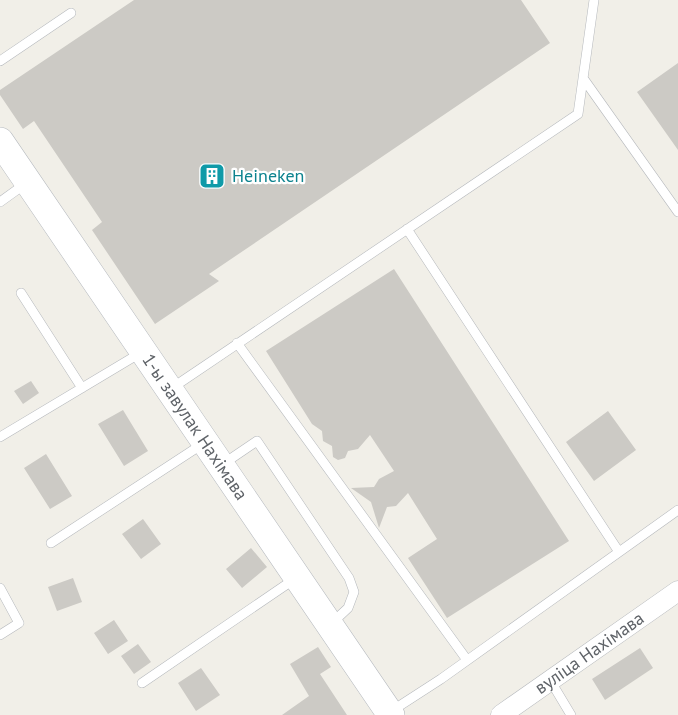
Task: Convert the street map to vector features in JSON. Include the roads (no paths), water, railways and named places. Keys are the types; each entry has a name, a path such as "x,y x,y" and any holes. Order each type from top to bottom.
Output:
{"street":[{"name":"1-ы завулак Нахімава","path":"0,141 390,714"},
{"name":"вуліца Нахімава","path":"501,715 678,591"}],"lane":[{"path":"170,390 578,114 594,0"},
{"path":"0,61 70,13"},
{"path":"583,78 678,212"},
{"path":"0,202 28,182"},
{"path":"407,229 619,552"},
{"path":"21,293 82,388"},
{"path":"237,343 467,660"},
{"path":"0,437 144,351"},
{"path":"221,465 257,441 349,578 354,592 348,608 330,625"},
{"path":"51,543 206,442"},
{"path":"390,714 678,510"},
{"path":"142,684 298,577"},
{"path":"0,588 19,623 0,635"},
{"path":"550,680 571,715"}],"place":[{"name":"Heineken","path":"212,176"}]}
